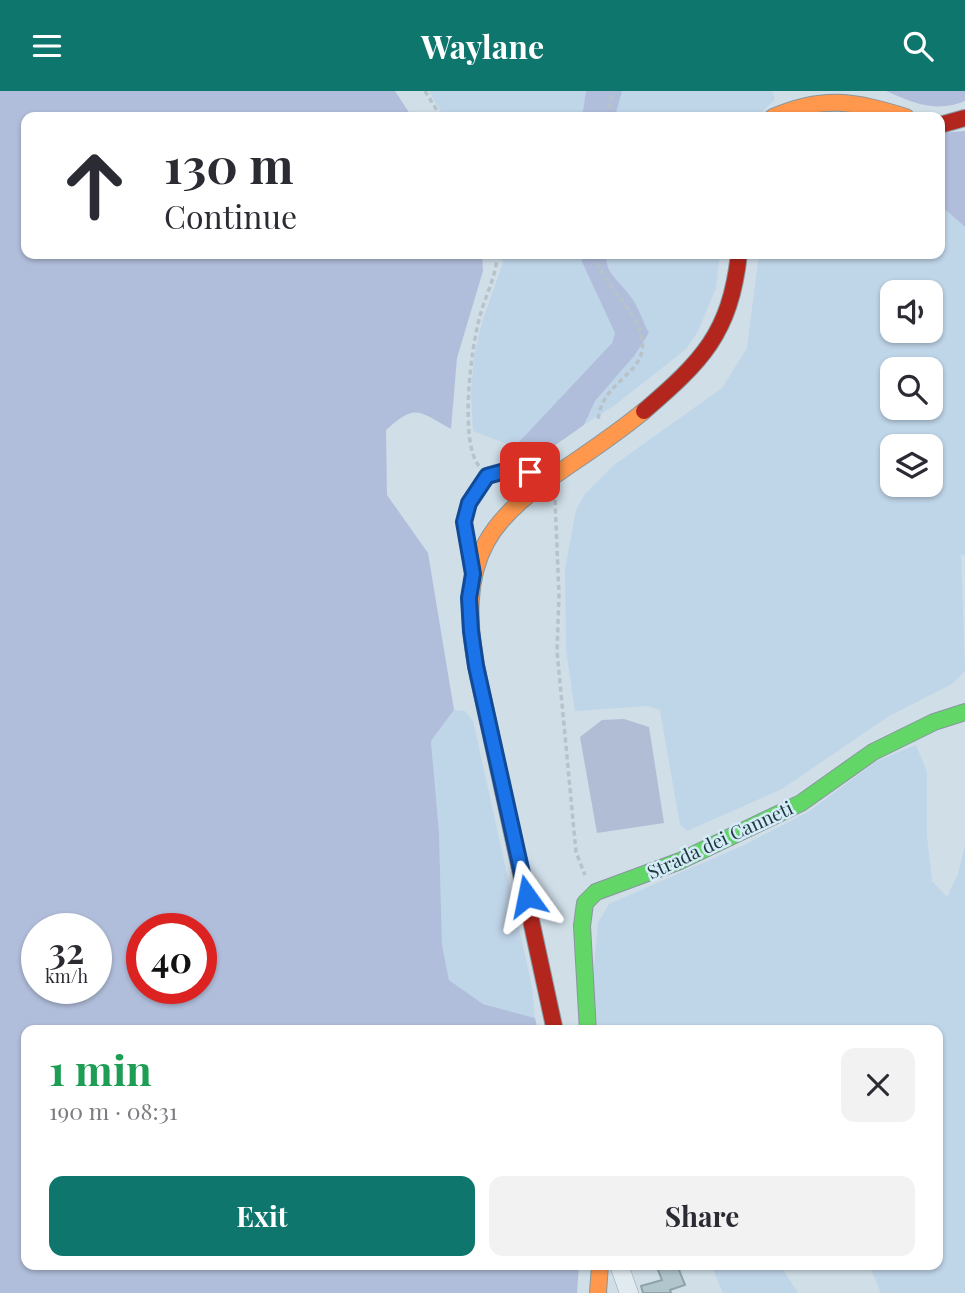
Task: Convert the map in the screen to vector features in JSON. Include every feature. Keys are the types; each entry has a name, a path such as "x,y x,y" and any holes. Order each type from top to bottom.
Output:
{"street":[{"path":"781,112 797,102 823,95 848,95 893,112"},
{"path":"945,124 965,118"},
{"path":"554,1025 476,666 469,598 473,574 479,554 499,523 526,494 615,433 687,370 709,345 727,316 738,259"},
{"name":"Strada dei Canneti","path":"596,892 680,861 801,803 873,751 934,722 965,712"},
{"path":"588,1025 582,926 585,903 596,892"},
{"path":"598,1293 600,1270"},
{"path":"621,1270 629,1293"}],"lane":[{"path":"473,574 464,522 469,503 487,476 505,471 555,474"}],"path":[{"path":"425,91 438,112"},
{"path":"609,112 612,91"},
{"path":"487,476 471,457 468,389 479,319 497,268 497,259"},
{"path":"597,445 599,410 610,389 633,368 642,353 642,338 632,316 606,282 598,259"},
{"path":"555,474 559,595 557,651 576,852 585,876 596,892"}],"shaded area":[{"path":"0,91 395,91 409,112 21,112 21,259 482,259 483,271 457,358 451,429 424,414 411,413 386,430 387,495 428,553 454,710 431,741 439,832 442,945 449,980 483,1004 535,1018 537,1025 21,1025 21,1270 579,1270 577,1293 0,1293"},
{"path":"429,91 586,91 583,112 441,112"},
{"path":"586,91 622,91 616,112 583,112"},
{"path":"622,91 772,91 775,99 762,112 616,112"},
{"path":"886,91 965,91 965,101 944,106 925,105"},
{"path":"965,131 965,227 945,209 945,133"},
{"path":"945,209 965,227 965,556 961,554 965,671 952,684 889,716 782,789 687,831 680,825 660,710 648,706 575,711 566,650 565,569 576,510 585,494 614,465 722,388 747,348 758,259 945,259"},
{"path":"503,259 582,259 615,332 612,343 517,444 507,444 473,431 471,394 474,356 483,319"},
{"path":"582,259 606,259 611,272 634,301 649,333 635,355 595,401 584,425 554,446 531,453 517,444 612,343 615,333"},
{"path":"606,259 719,259 716,288 698,331 686,349 615,405 584,425 595,401 635,355 649,334 631,297 614,278"},
{"path":"454,710 465,711 473,721 532,987 535,1018 483,1004 449,980 442,945 439,832 431,741"},
{"path":"624,719 649,727 664,823 597,833 580,737 602,720"},
{"path":"916,745 927,772 927,837 932,881 947,897 958,874 965,845 965,1293 881,1293 871,1270 943,1270 943,1025 597,1025 593,978 598,923 609,904 744,845 808,812 877,761"},
{"path":"713,1270 783,1270 798,1293 723,1293"}],"building":[{"path":"658,1270 679,1270 685,1285 670,1290 671,1293 643,1293 641,1286 662,1280"}],"traffic: fast":[{"path":"588,1025 582,926 585,903 596,892 680,861 801,803 873,752 934,722 965,712"}],"traffic: slow":[{"path":"786,112 824,103 855,104 888,112"},
{"path":"481,689 471,630 473,583 484,547 504,518 531,493 644,411"},
{"path":"598,1293 600,1270"}],"traffic: jam":[{"path":"945,124 965,118"},
{"path":"644,411 682,377 710,344 729,305 738,259"},
{"path":"481,689 554,1025"}],"route":[{"path":"527,896 476,666 469,598 473,574 464,522 469,503 487,476 505,471 530,472"}]}
